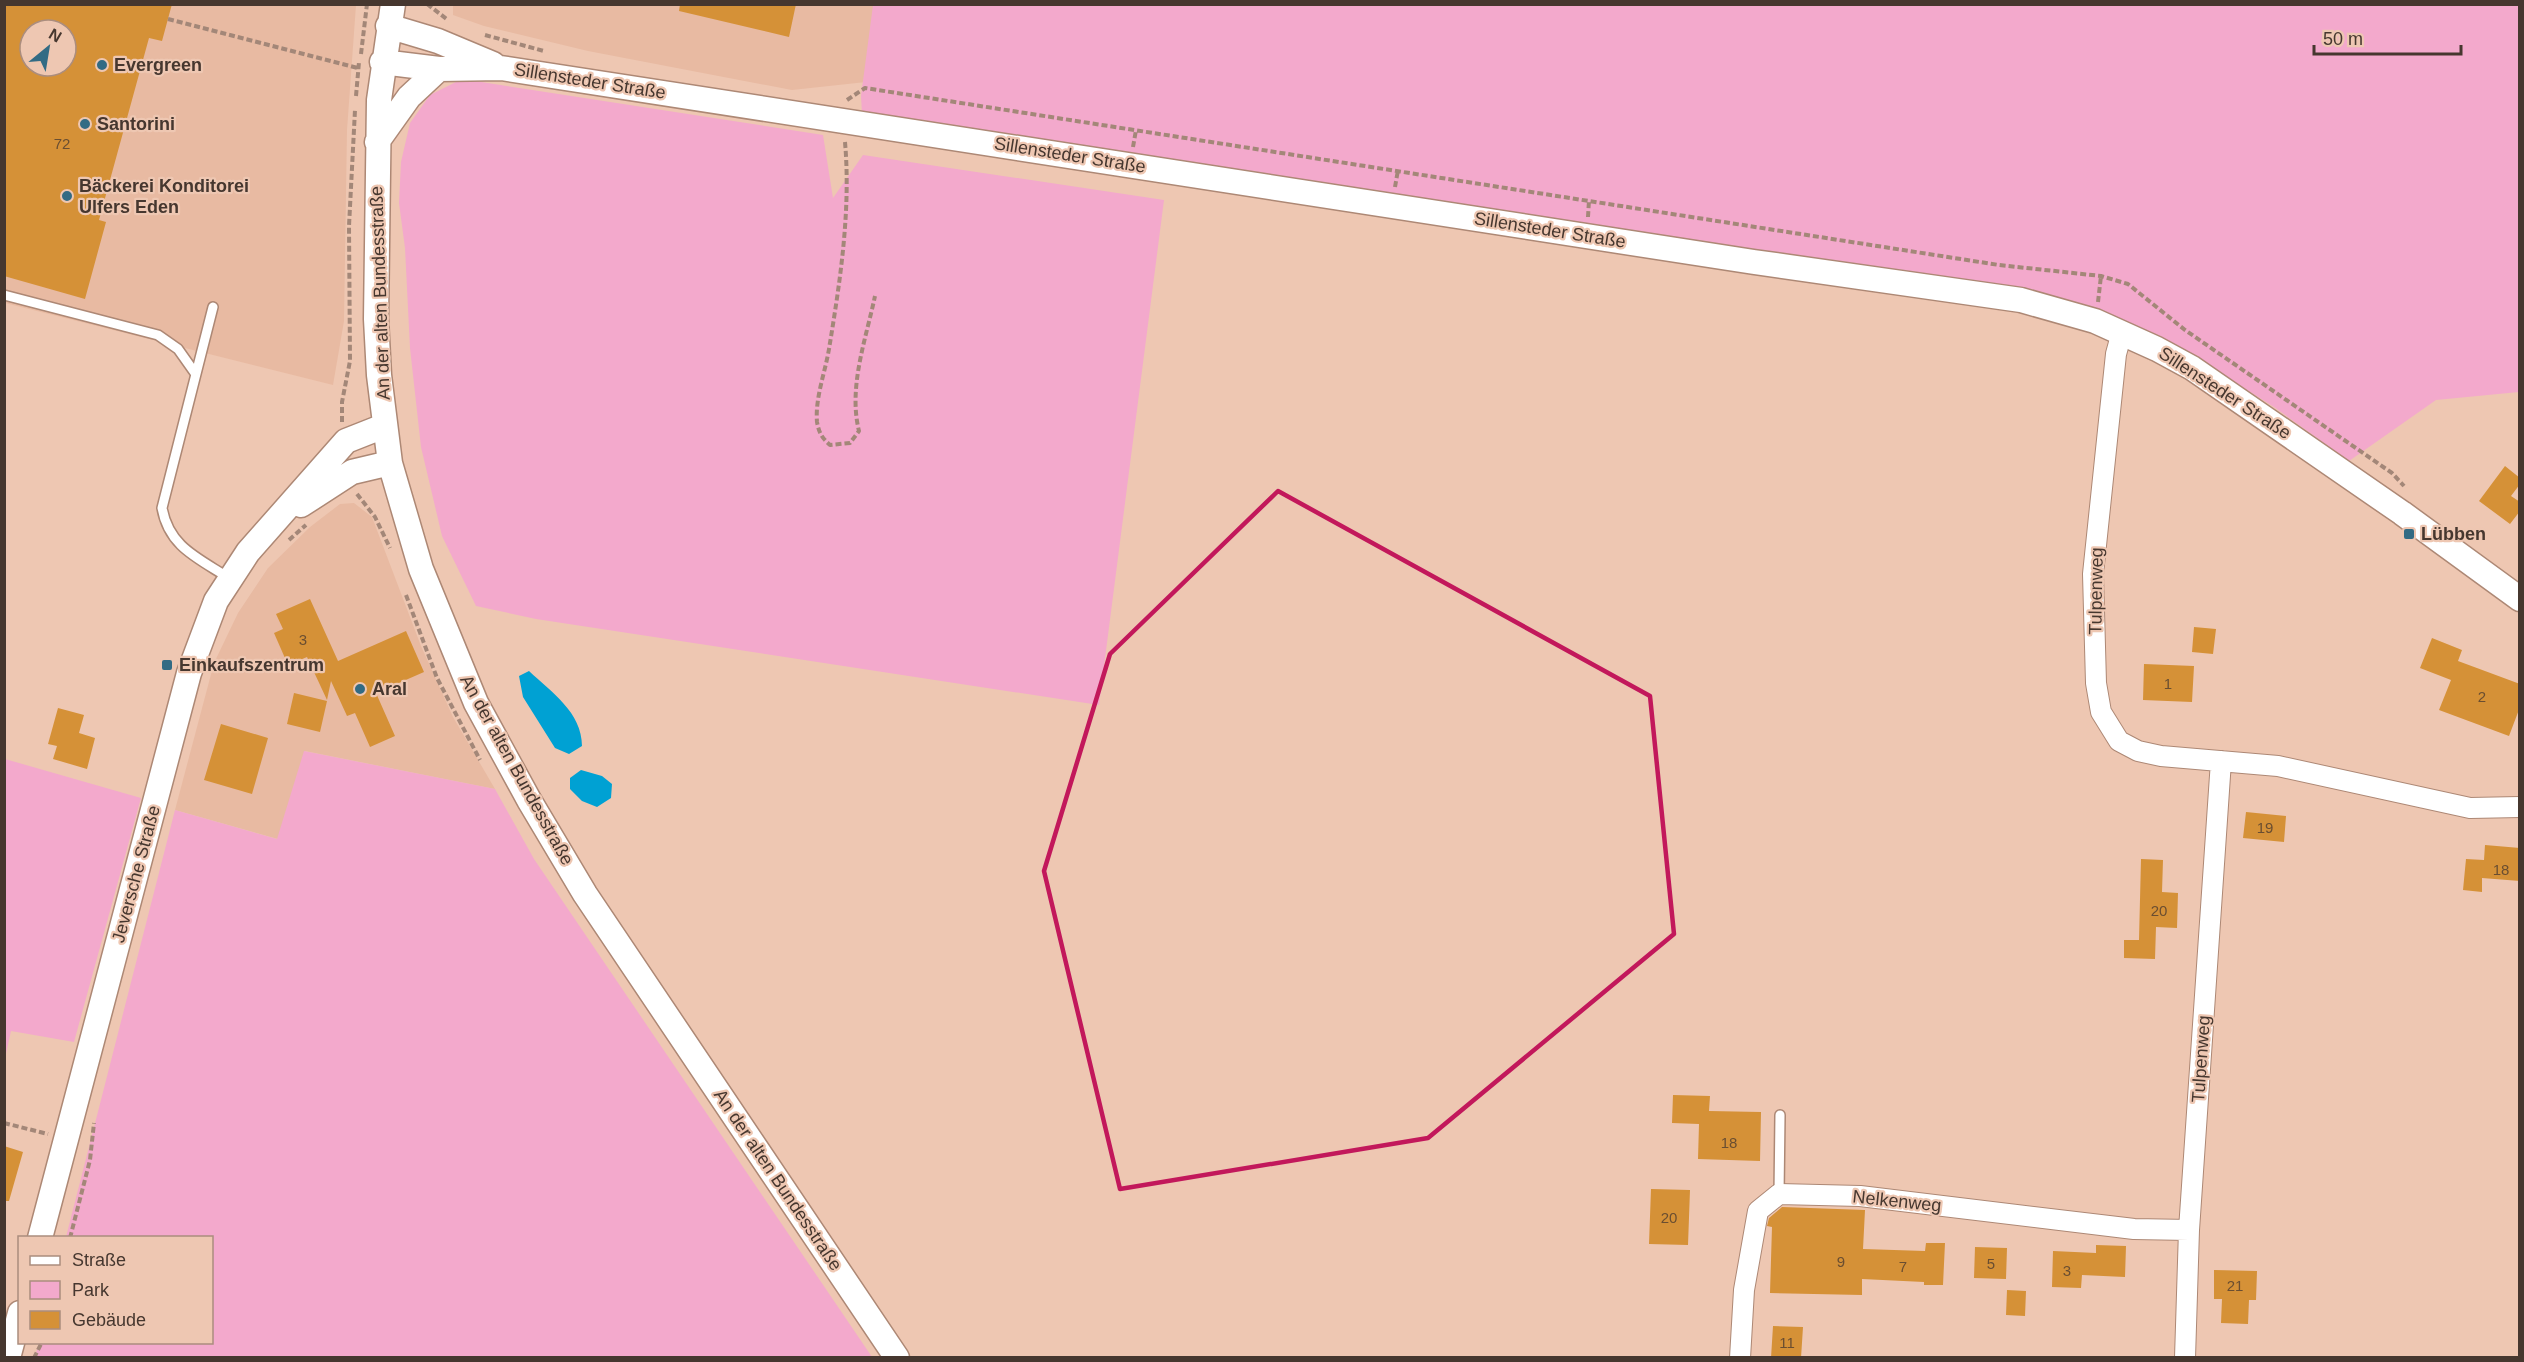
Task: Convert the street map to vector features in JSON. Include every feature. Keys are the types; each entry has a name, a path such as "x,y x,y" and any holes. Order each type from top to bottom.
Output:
{"street":[{"name":"An der alten Bundesstraße","path":"390,15 382,62 377,142 376,319 384,426 390,463 410,535 452,647 476,703 529,800 585,894 897,1358"},
{"name":"Sillensteder Straße","path":"390,15 438,41 501,68"},
{"name":"Sillensteder Straße","path":"382,62 439,69 501,68 1754,262 2021,300 2095,321 2122,332 2192,368 2402,513 2520,599"},
{"path":"377,142 409,97 439,69"},
{"name":"Tulpenweg","path":"2122,332 2116,354 2093,573 2096,683 2101,712 2119,741 2138,751 2161,756 2278,766 2470,808 2520,807"},
{"name":"Jeversche Straße","path":"277,535 346,441 384,426"},
{"name":"Jeversche Straße","path":"41,1236 189,673 203,631 229,578 277,535 350,484 390,463"},
{"name":"Tulpenweg","path":"2185,1358 2189,1230 2221,761"},
{"path":"1740,1358 1744,1290 1758,1211 1779,1194"},
{"name":"Nelkenweg","path":"1779,1194 1860,1196 2134,1229 2189,1230"},
{"path":"8,1358 18,1320"}],"lane":[{"path":"4,295 158,335 178,349 195,373"},
{"path":"213,308 162,508 174,541 229,578"},
{"path":"1779,1194 1780,1115"}],"path":[{"path":"346,441 340,413 350,361 349,226 358,68 367,4"},
{"path":"427,4 437,10 438,4"},
{"path":"168,19 358,68"},
{"path":"844,121 848,177 840,274 829,350 818,401 817,422 821,438 830,445 850,443 859,431 855,414 858,375 875,296"},
{"path":"277,535 309,523"},
{"path":"71,1236 90,1160 95,1118"},
{"path":"4,1123 66,1138"},
{"path":"34,1358 41,1344"}],"highlighted area":[{"path":"1278,491 1650,696 1674,934 1428,1138 1120,1189 1044,871 1110,654"}],"shaded area":[{"path":"5,5 356,5 347,130 344,321 333,385 5,303"},
{"path":"453,5 877,5 866,82 792,90 588,51 484,26 453,15"},
{"path":"354,503 372,517 421,646 453,717 495,789 305,751 278,839 175,810 214,663 238,613 268,568 310,527 340,504"}],"green space":[{"path":"873,5 2519,5 2519,392 2436,400 2349,461 2274,407 2184,350 2101,315 862,114 861,96"},
{"path":"462,79 823,135 833,198 863,155 1164,200 1099,705 536,619 476,606 442,536 421,447 410,348 405,248 399,203 401,162 410,123 430,95"},
{"path":"304,751 495,789 534,859 872,1357 35,1357 39,1344 213,1344 213,1236 66,1236 175,810 277,839"},
{"path":"5,759 141,798 74,1042 11,1031 5,1058"}],"water":[{"path":"529,671 564,704 577,723 582,746 569,754 555,748 523,697 519,676"},
{"path":"581,770 602,776 612,784 611,798 597,807 582,801 570,789 570,778"}],"building":[{"path":"4,4 172,4 162,41 149,38 99,220 106,222 85,299 4,276"},
{"path":"680,4 796,4 789,37 679,11"},
{"path":"2505,466 2520,478 2520,484 2511,496 2520,502 2520,511 2510,524 2479,501"},
{"path":"310,599 338,661 406,631 424,672 376,693 395,736 370,747 355,713 347,716 331,681 327,700 307,657 288,665 274,633 283,629 276,614"},
{"path":"2194,627 2216,629 2213,654 2192,652"},
{"path":"2432,638 2462,650 2458,661 2520,684 2520,707 2509,736 2439,710 2451,680 2420,668"},
{"path":"2144,664 2194,666 2192,702 2143,700"},
{"path":"294,693 327,701 320,732 287,724"},
{"path":"58,708 84,715 79,733 95,738 87,769 53,759 57,746 48,744"},
{"path":"221,724 268,738 252,794 204,780"},
{"path":"2246,812 2286,816 2284,842 2243,838"},
{"path":"2485,845 2520,848 2520,881 2482,878 2482,892 2463,890 2466,859 2484,860"},
{"path":"2141,859 2163,860 2162,892 2178,893 2177,928 2156,927 2155,959 2124,958 2124,940 2139,940"},
{"path":"1673,1095 1710,1096 1709,1111 1761,1112 1760,1161 1698,1159 1699,1124 1672,1123"},
{"path":"4,1146 23,1152 9,1201 4,1201"},
{"path":"1651,1189 1690,1190 1688,1245 1649,1244"},
{"path":"1782,1207 1865,1210 1863,1249 1925,1251 1926,1243 1945,1243 1943,1285 1862,1279 1862,1295 1770,1293 1772,1227 1767,1226 1769,1218"},
{"path":"2096,1245 2126,1246 2125,1277 2082,1275 2081,1288 2052,1287 2053,1251 2096,1253"},
{"path":"1975,1247 2007,1248 2006,1279 1974,1278"},
{"path":"2214,1270 2257,1271 2256,1300 2249,1300 2248,1324 2221,1323 2222,1299 2214,1299"},
{"path":"2007,1290 2026,1291 2025,1316 2006,1315"},
{"path":"1773,1326 1803,1327 1801,1358 1771,1358"}],"place":[{"name":"Evergreen","path":"102,65"},
{"name":"Santorini","path":"85,124"},
{"name":"Bäckerei Konditorei Ulfers Eden","path":"67,196"},
{"name":"Lübben","path":"2409,534"},
{"name":"Einkaufszentrum","path":"167,665"},
{"name":"Aral","path":"360,689"}]}
